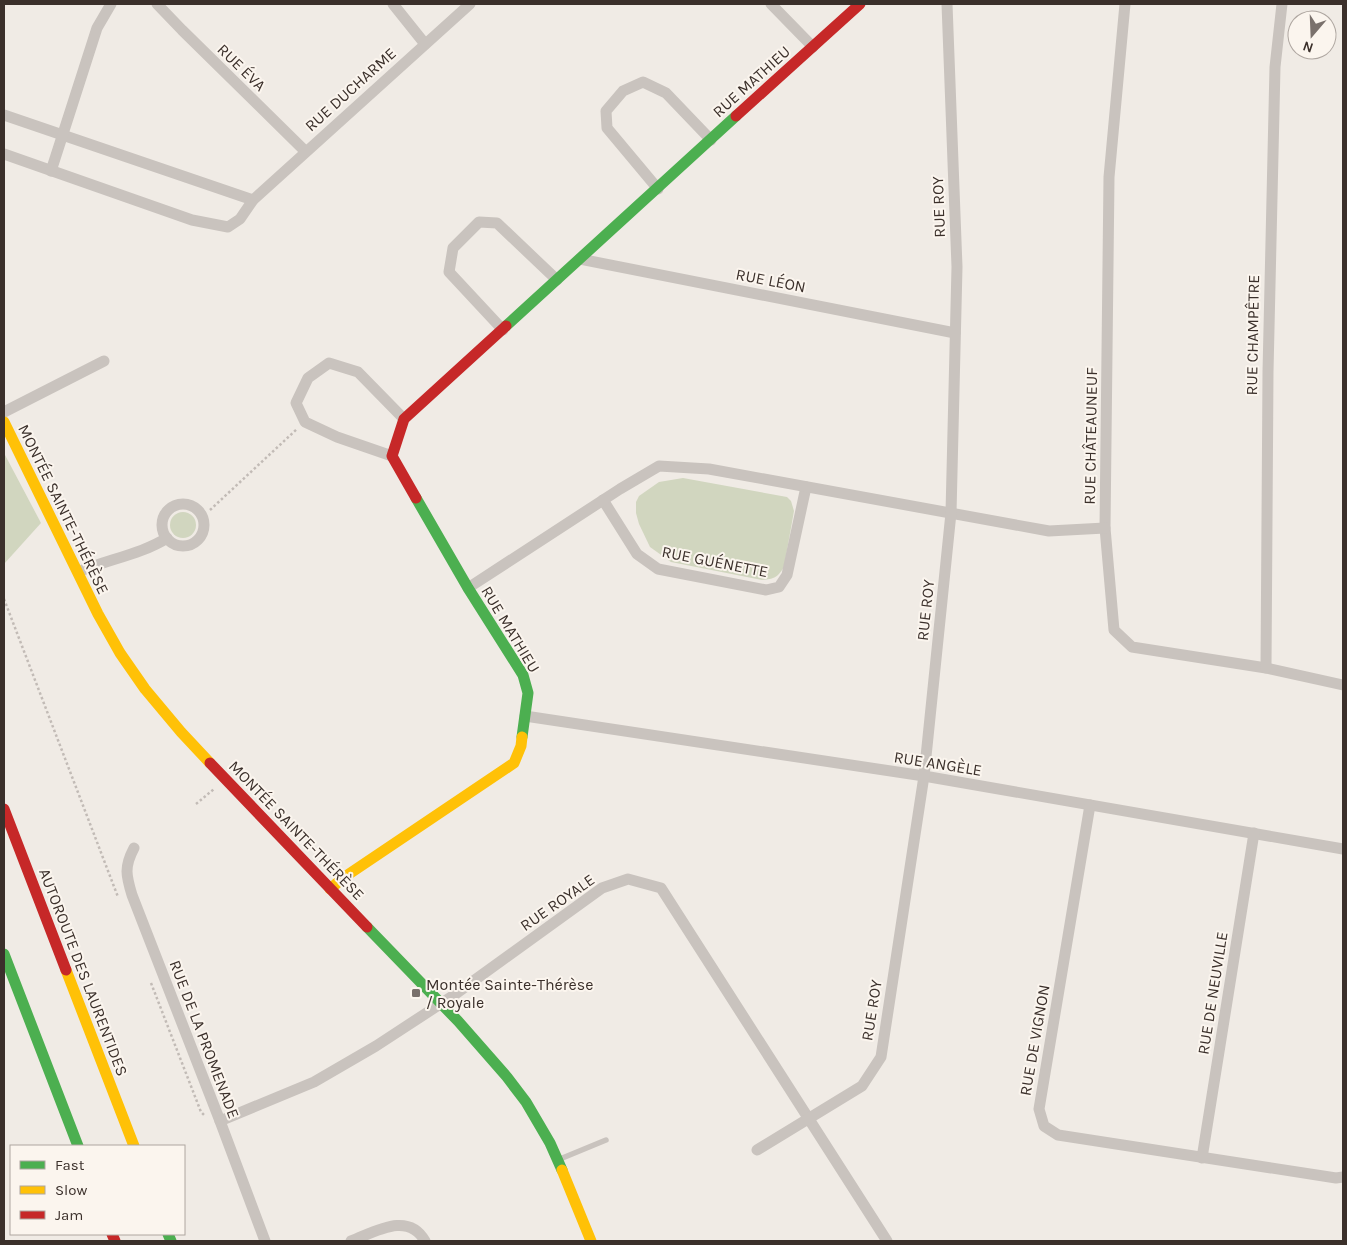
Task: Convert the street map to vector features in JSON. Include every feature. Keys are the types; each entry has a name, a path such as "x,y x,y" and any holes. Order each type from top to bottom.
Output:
{"main road":[{"name":"RUE MATHIEU","path":"404,419 860,4"},
{"path":"392,456 404,419"},
{"name":"MONTÉE SAINTE-THÉRÈSE","path":"4,422 98,614 129,666 164,711 225,779 441,1003 495,1063 526,1102 548,1141 558,1160 591,1241"},
{"name":"RUE MATHIEU","path":"330,889 343,878 514,763 522,746 528,693 523,675 468,588 392,456"},
{"name":"AUTOROUTE DES LAURENTIDES","path":"4,809 134,1145"},
{"path":"4,954 78,1145"}],"street":[{"path":"51,171 97,28 111,4"},
{"name":"RUE ÉVA","path":"157,4 305,151"},
{"path":"392,4 425,44"},
{"name":"RUE DUCHARME","path":"4,154 192,220 228,227 240,219 253,200 305,151 470,4"},
{"name":"RUE MATHIEU","path":"771,4 813,47"},
{"name":"RUE ROY","path":"757,1150 862,1086 881,1057 924,776 951,513 957,267 947,4"},
{"name":"RUE CHÂTEAUNEUF","path":"1125,4 1109,177 1105,528 1114,630 1132,648 1266,668 1343,685"},
{"name":"RUE CHAMPÊTRE","path":"1266,668 1268,372 1275,67 1282,4"},
{"name":"RUE MATHIEU","path":"658,188 607,128 606,111 623,91 643,82 666,93 711,140"},
{"path":"4,115 253,200"},
{"path":"503,330 449,272 453,248 479,222 497,223 557,280"},
{"name":"RUE LÉON","path":"580,260 955,333"},
{"path":"4,412 104,361"},
{"path":"392,456 337,437 305,422 296,403 308,378 329,363 358,372 404,419"},
{"path":"468,588 659,466 709,469 1049,531 1105,528"},
{"name":"RUE GUÉNETTE","path":"603,500 637,554 658,569 766,590 780,587 787,575 806,487"},
{"path":"78,572 151,547 167,538"},
{"name":"RUE ANGÈLE","path":"525,716 924,776 1343,849"},
{"name":"RUE DE VIGNON","path":"1090,805 1039,1110 1044,1126 1058,1135 1336,1178 1343,1177"},
{"name":"RUE DE NEUVILLE","path":"1202,1158 1254,833"},
{"name":"RUE DE LA PROMENADE","path":"134,848 126,869 129,884 264,1241"},
{"name":"RUE ROYALE","path":"220,1121 330,1074 441,1003 602,888 628,879 661,888 888,1241"},
{"path":"351,1241 387,1227 398,1225 407,1226 415,1230 425,1241"}],"lane":[{"path":"558,1160 606,1140"}],"path":[{"path":"210,510 305,422"},
{"path":"4,599 118,897"},
{"path":"196,804 225,779"},
{"name":"RUE DE LA PROMENADE","path":"149,976 201,1112 208,1117"}],"green space":[{"path":"4,453 41,523 4,564"},
{"path":"683,478 787,497 791,501 794,511 784,567 777,576 762,580 671,562 650,547 639,524 636,502 639,496 659,482"},
{"path":"183,512 193,515 196,525 193,535 183,538 173,535 170,525 173,515"}],"traffic: fast":[{"path":"506,326 736,116"},
{"path":"416,498 468,588 523,675 528,693 522,737"},
{"path":"367,927 458,1021 507,1077 526,1102 550,1143 562,1170"},
{"path":"4,954 78,1145"},
{"path":"168,1235 171,1241"}],"traffic: slow":[{"path":"4,422 98,614 120,653 145,689 210,763"},
{"path":"330,889 343,878 514,763 521,746 522,737"},
{"path":"66,970 134,1145"},
{"path":"562,1170 591,1241"}],"traffic: jam":[{"path":"736,116 860,4"},
{"path":"416,498 392,456 404,419 506,326"},
{"path":"210,763 367,927"},
{"path":"4,809 66,970"},
{"path":"112,1235 115,1241"}],"place":[{"name":"Montée Sainte-Thérèse / Royale","path":"416,993"}]}
